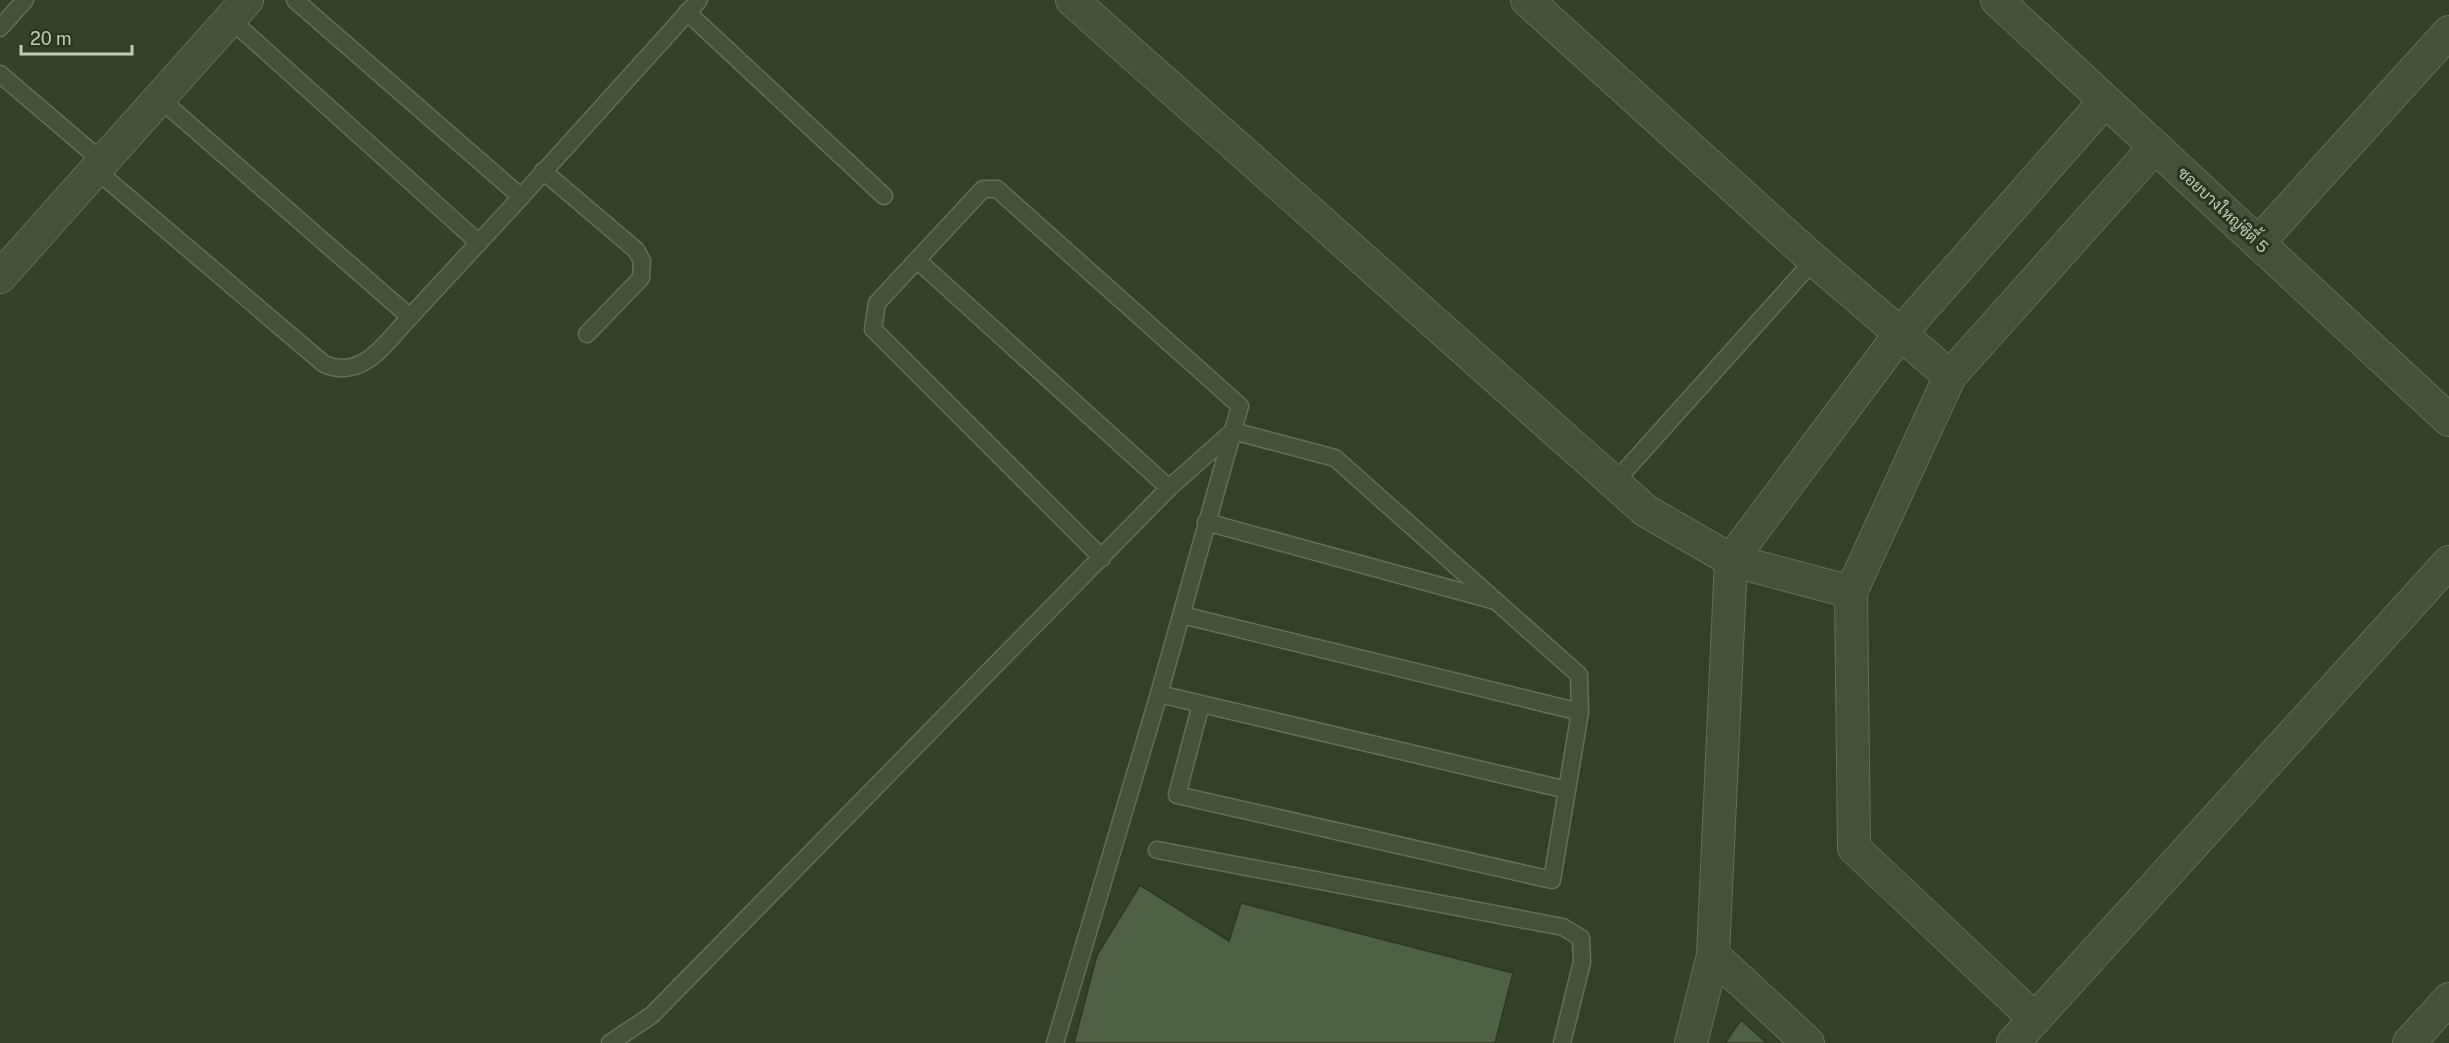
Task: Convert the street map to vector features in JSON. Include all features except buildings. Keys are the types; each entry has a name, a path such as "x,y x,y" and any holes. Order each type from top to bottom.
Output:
{"street":[{"path":"1072,0 1646,511 1731,560 1851,592"},
{"path":"1527,0 1814,260 1950,376"},
{"name":"ซอยบางใหญ่ซิตี้ 5","path":"1997,0 2449,420"},
{"path":"0,277 238,10"},
{"path":"2258,243 2449,32"},
{"path":"1691,1043 1713,955 1731,560 1900,334 2105,101"},
{"path":"2035,1019 1854,848 1851,592 1950,376 2155,147"},
{"path":"2013,1043 2449,562"},
{"path":"1713,955 1808,1043"},
{"path":"2409,1043 2449,999"}],"lane":[{"path":"0,28 25,0"},
{"path":"295,0 521,197"},
{"path":"0,74 99,166 324,364 345,369 363,365 410,317 693,6 884,196"},
{"path":"238,10 479,243"},
{"path":"159,98 410,317"},
{"path":"543,171 636,250 642,261 641,278 587,334"},
{"path":"1055,1043 1182,615 1240,406 997,189 982,189 877,303 873,329 1101,558"},
{"path":"917,260 1169,488"},
{"path":"1614,483 1814,260"},
{"path":"610,1043 652,1015 1169,488 1233,431"},
{"path":"1201,704 1177,795 1552,880 1580,712 1580,675 1335,458 1233,431"},
{"path":"1206,522 1496,601"},
{"path":"1182,615 1580,712"},
{"path":"1159,694 1566,790"},
{"path":"1157,850 1563,927 1581,938 1582,962 1562,1043"}]}
